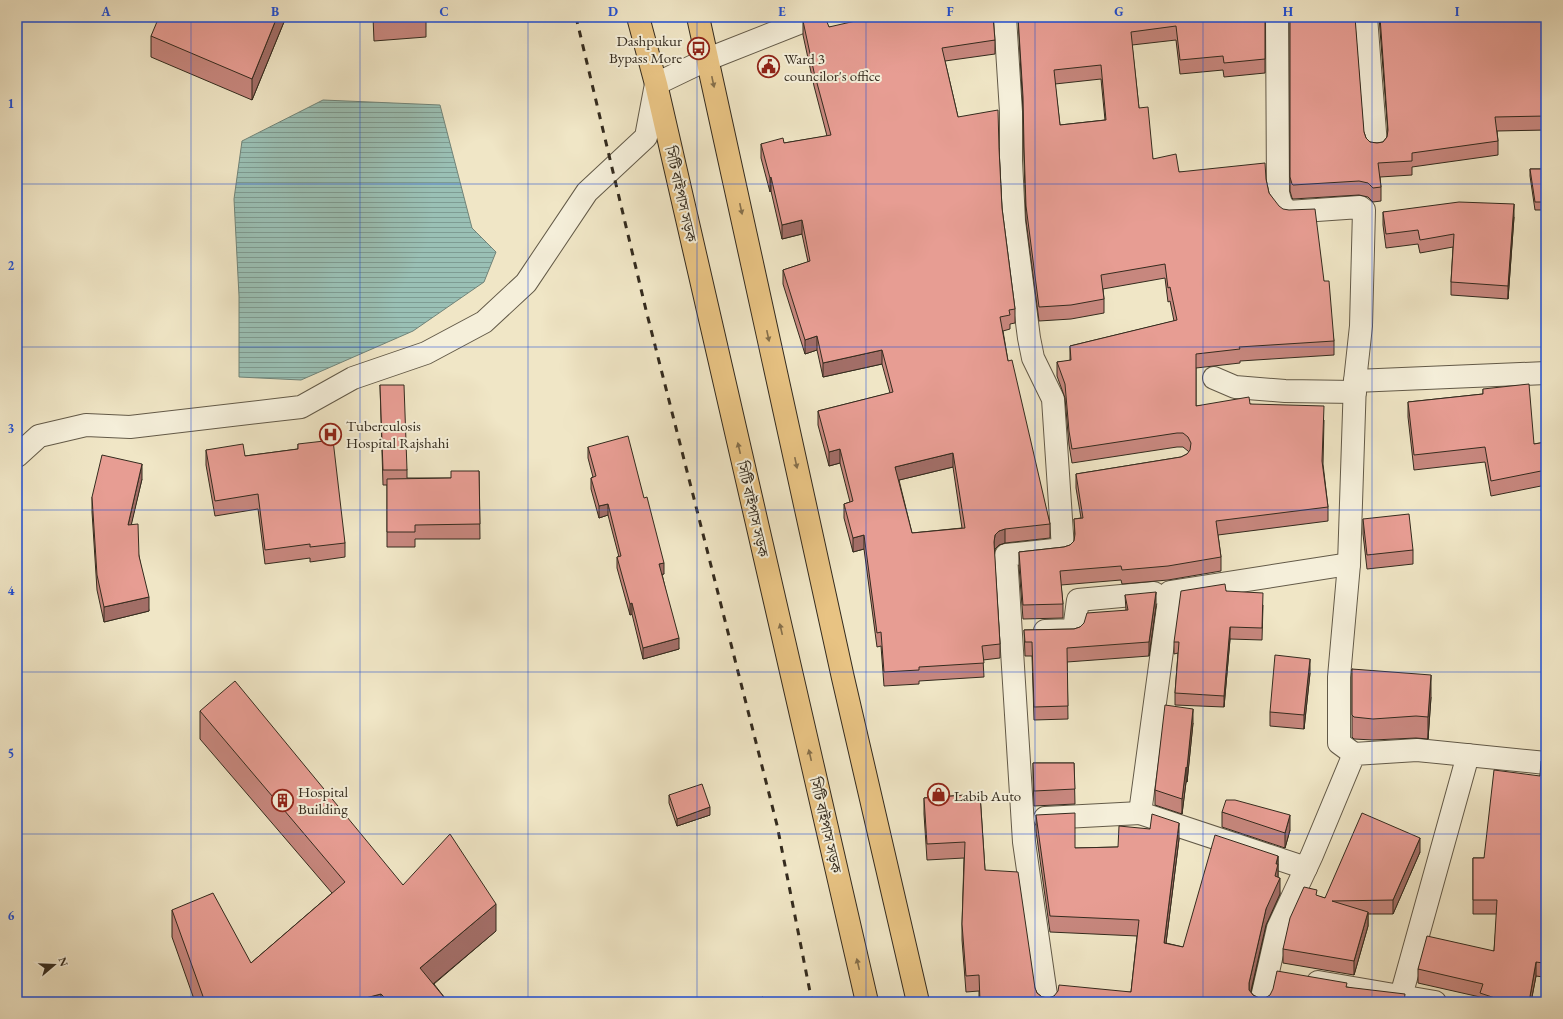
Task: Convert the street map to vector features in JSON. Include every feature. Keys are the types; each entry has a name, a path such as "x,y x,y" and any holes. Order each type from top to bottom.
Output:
{"main road":[{"name":"সিটি বাইপাস সড়ক","path":"638,17 656,84 867,1002"},
{"path":"698,17 843,678 918,1002"}],"street":[{"path":"17,456 40,436 86,425 130,427 300,406 353,378 426,352 484,322 526,283 587,192 646,137 656,84 708,60 814,17"},
{"path":"1005,17 1011,112 1010,161 1014,221 1029,338 1033,358 1053,399 1063,549 1006,555 1024,842 1047,1002"},
{"path":"1277,17 1278,193 1281,204 1288,212 1360,207 1364,210 1361,326 1355,387 1349,564 1339,677 1339,743 1354,754 1417,750 1546,763"},
{"path":"1366,17 1376,145"},
{"path":"1214,378 1235,387 1285,391 1546,373"},
{"path":"1058,478 1080,475"},
{"path":"1011,632 1074,630 1078,600 1170,592 1349,564"},
{"path":"1140,813 1170,592"},
{"path":"1261,1002 1283,976 1278,928 1306,868 1354,754"},
{"path":"1401,996 1468,756"},
{"path":"1023,819 1140,813 1306,868"},
{"path":"1283,976 1435,1002"}],"water":[{"path":"323,100 440,105 472,228 496,252 484,282 413,331 301,380 239,377 239,296 234,199 242,141"}],"building":[{"path":"159,17 277,17 252,79 151,36"},
{"path":"374,17 402,17 374,19"},
{"path":"813,17 825,17 829,27 873,17 993,17 995,40 942,48 958,117 998,110 1002,208 1015,309 1009,310 1010,315 1000,317 1008,361 1012,360 1050,524 1005,529 999,531 995,535 994,542 1000,644 982,646 984,663 919,667 919,670 884,672 881,632 877,633 864,535 853,538 844,504 853,501 840,449 829,452 818,411 893,392 882,350 823,363 817,336 805,340 783,270 810,261 802,220 782,225 771,177 770,178 761,144 783,138 784,143 831,135 814,72 803,21","holes":["953,453 965,528 912,533 895,467"]},
{"path":"1018,17 1265,17 1265,59 1224,63 1223,56 1180,60 1176,26 1131,32 1139,108 1148,107 1153,159 1176,154 1179,172 1265,163 1269,193 1279,206 1283,209 1289,210 1315,209 1324,281 1329,281 1334,341 1239,347 1240,349 1196,354 1196,406 1249,397 1250,404 1324,406 1322,461 1328,507 1216,521 1221,557 1168,566 1122,570 1121,566 1060,571 1063,604 1023,605 1019,552 1064,547 1070,545 1074,541 1074,519 1083,518 1076,474 1181,457 1187,454 1190,450 1191,443 1188,437 1183,433 1177,433 1072,449 1065,384 1057,362 1071,360 1070,346 1177,320 1170,287 1168,288 1165,264 1101,275 1104,299 1071,305 1039,307 1026,206 1023,97","holes":["1101,65 1106,120 1060,125 1054,70"]},
{"path":"1290,17 1355,17 1364,132 1366,138 1370,142 1377,143 1383,142 1387,137 1388,130 1380,17 1546,17 1546,116 1495,117 1498,141 1412,153 1412,161 1378,163 1381,187 1373,188 1368,183 1359,181 1293,185 1290,177"},
{"path":"1530,169 1546,169 1546,202 1535,202"},
{"path":"1459,202 1514,204 1508,286 1451,282 1454,234 1420,240 1418,230 1386,234 1383,212"},
{"path":"1529,384 1534,444 1546,442 1546,470 1491,481 1485,447 1414,455 1408,402 1483,394 1483,389"},
{"path":"380,385 404,385 407,470 383,470"},
{"path":"628,436 644,498 647,497 664,563 659,564 679,638 643,648 632,603 630,604 617,557 621,556 608,504 599,506 591,478 596,476 588,447"},
{"path":"333,440 345,543 310,547 310,544 265,550 258,494 215,501 206,450 243,444 245,456 298,449 298,444"},
{"path":"102,455 142,464 128,525 138,524 139,556 149,597 104,607 97,575 92,497"},
{"path":"451,471 479,471 480,524 415,525 415,532 387,532 387,479 451,478"},
{"path":"1409,514 1413,550 1367,555 1363,519"},
{"path":"1225,584 1226,591 1263,593 1262,628 1230,627 1224,696 1175,693 1179,642 1174,642 1181,591"},
{"path":"1156,592 1149,642 1067,648 1068,706 1034,707 1032,642 1025,642 1024,630 1074,629 1080,627 1084,623 1087,613 1128,610 1125,595"},
{"path":"1275,655 1310,659 1304,715 1270,712"},
{"path":"1352,669 1431,675 1428,717 1416,716 1373,719 1354,717 1352,715"},
{"name":"Hospital Building","path":"235,681 403,885 450,834 496,904 420,968 448,1002 389,1002 381,994 350,1002 205,1002 172,910 213,893 251,963 345,882 200,711"},
{"path":"1544,693 1546,693 1546,737 1542,736"},
{"path":"1165,705 1193,709 1187,768 1186,767 1182,799 1155,790"},
{"path":"1541,761 1546,761 1546,927 1543,963 1536,962 1529,1002 1507,1002 1480,993 1483,984 1418,969 1427,936 1494,951 1497,900 1473,900 1473,858 1484,858 1494,770 1540,776"},
{"path":"1033,763 1074,763 1075,789 1034,791"},
{"path":"702,784 710,807 677,819 669,795"},
{"path":"980,794 985,870 1018,872 1035,988 1037,993 1042,997 1048,998 1054,996 1058,991 1059,985 1131,992 1139,920 1050,916 1036,815 1075,813 1075,848 1118,847 1119,826 1150,829 1152,814 1179,823 1164,943 1183,947 1215,835 1278,856 1275,876 1280,878 1266,909 1249,983 1249,990 1253,995 1259,998 1265,998 1270,995 1277,971 1347,983 1346,987 1405,994 1404,1002 980,1002 979,975 966,976 962,924 965,842 927,844 924,798"},
{"path":"1226,800 1235,800 1290,815 1285,833 1222,812"},
{"path":"1362,813 1420,838 1393,900 1332,901 1368,912 1354,961 1283,949 1290,918 1304,887 1317,890 1316,895 1325,898"},
{"path":"763,997 765,1002 747,1002"}],"railway":[{"path":"576,17 646,310 777,825 812,1002"}],"place":[{"name":"Dashpukur Bypass More","path":"698,49"},
{"name":"Ward 3 councilor's office","path":"768,67"},
{"name":"Tuberculosis Hospital Rajshahi","path":"330,434"},
{"name":"Labib Auto","path":"939,795"},
{"name":"Hospital Building","path":"282,800"}]}
